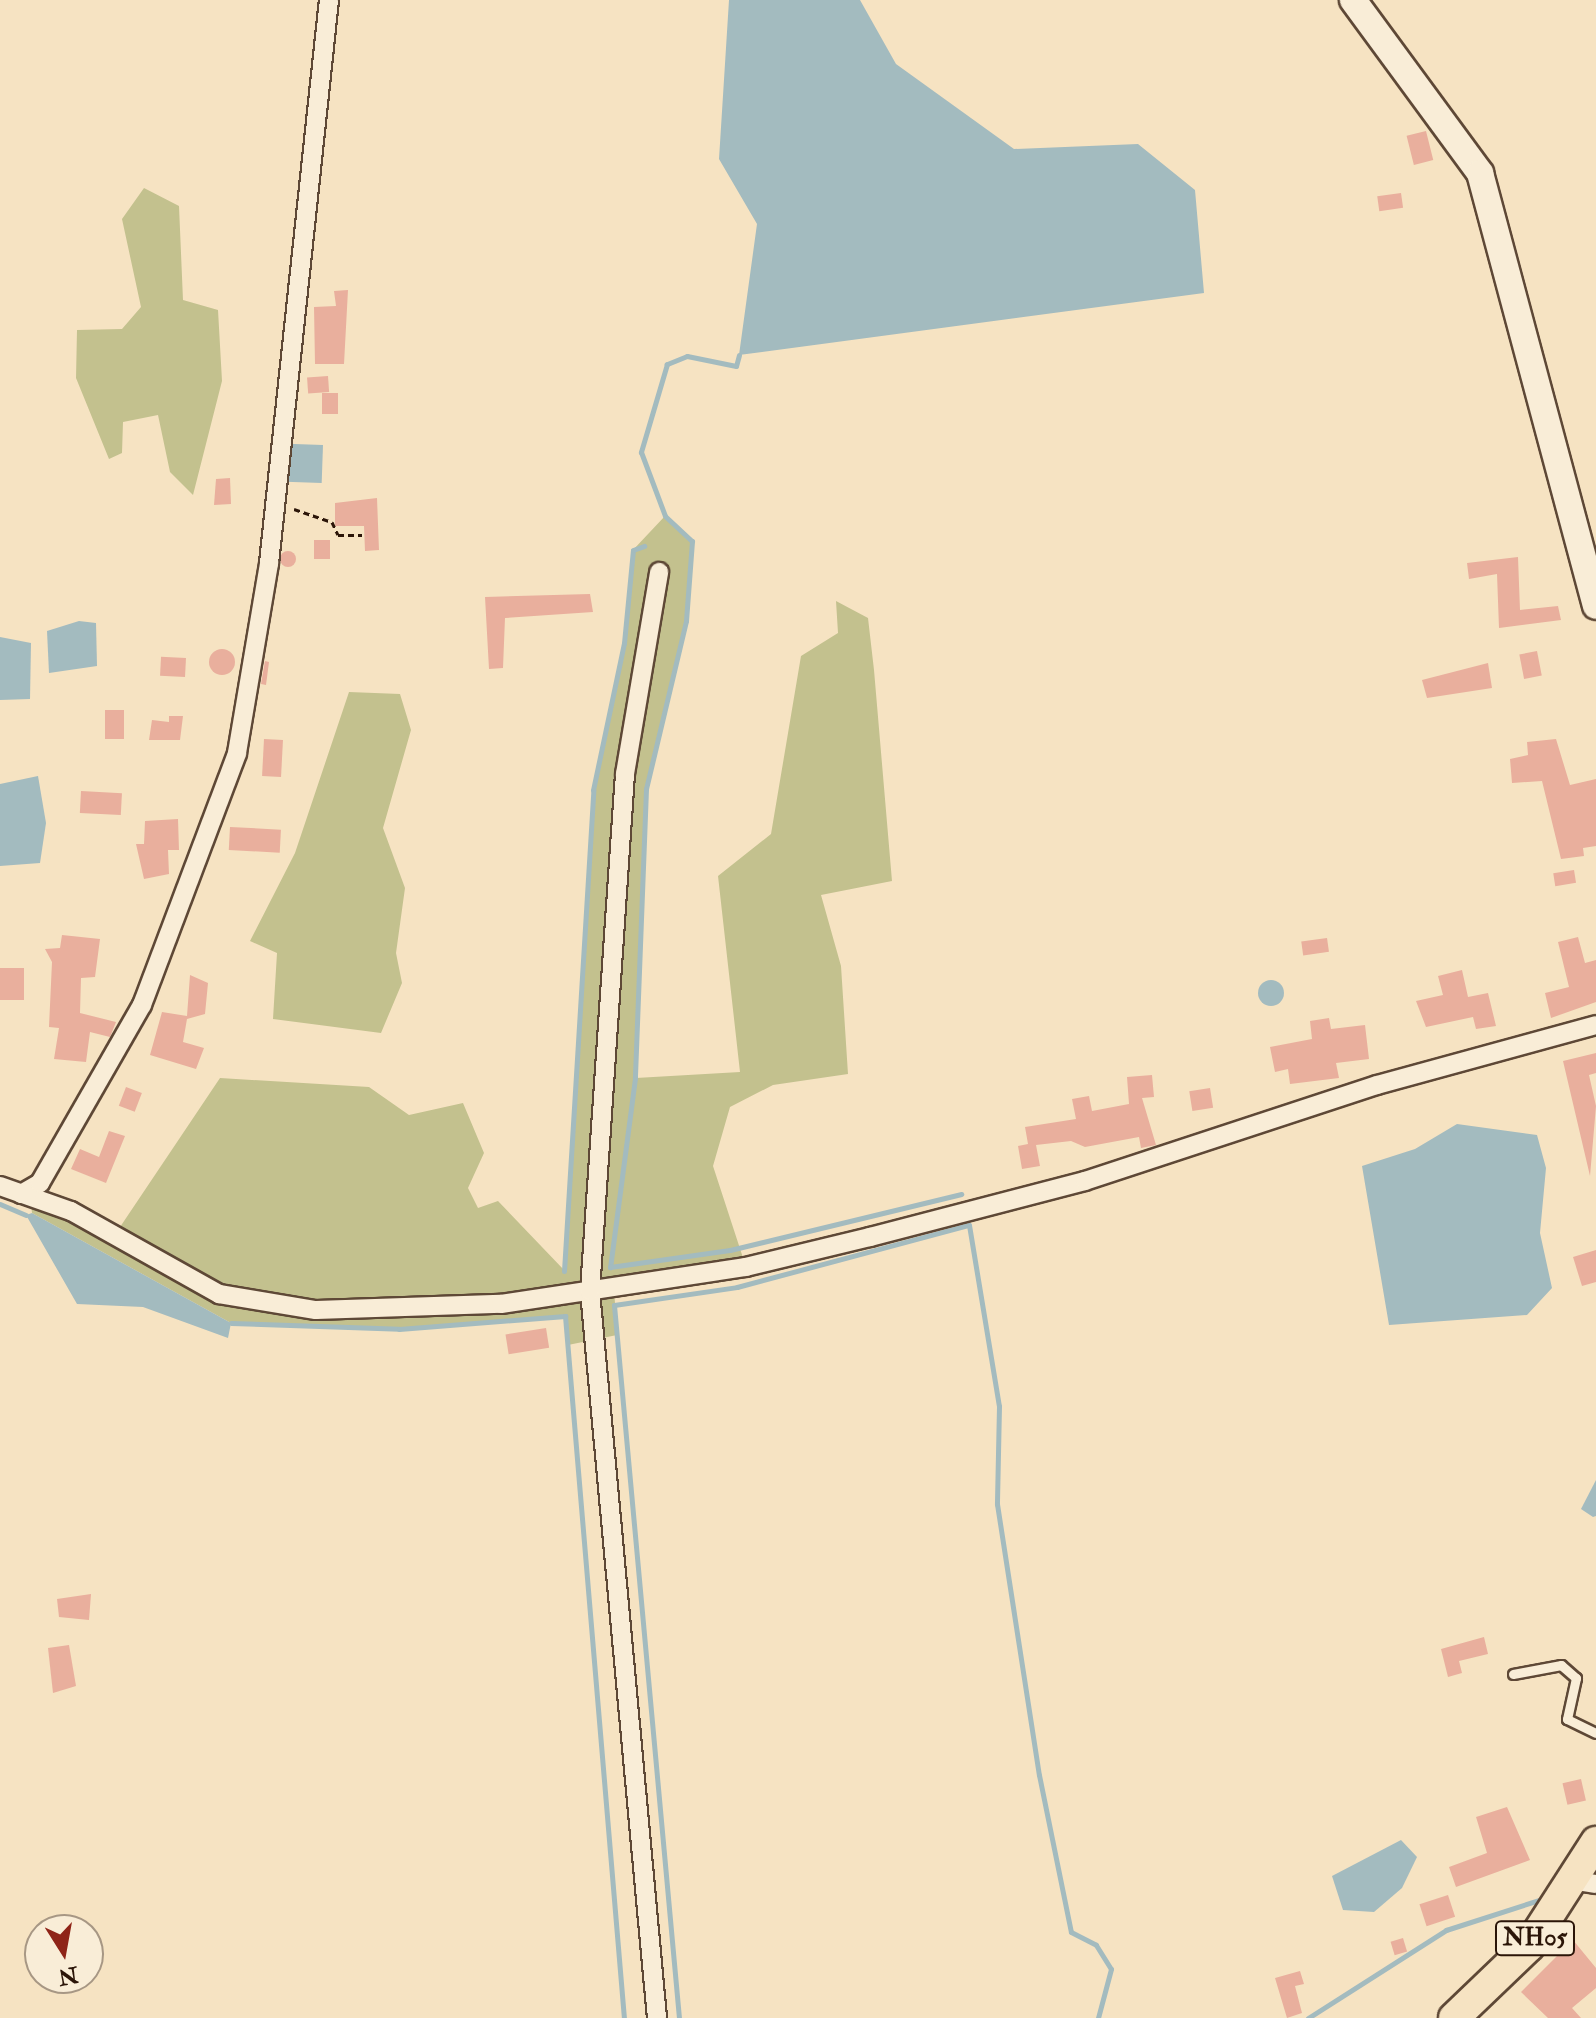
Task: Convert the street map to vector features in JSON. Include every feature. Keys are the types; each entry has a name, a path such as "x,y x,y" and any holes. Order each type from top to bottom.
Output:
{"main road":[{"name":"NH05","path":"1454,2018 1529,1946 1584,1882 1596,1842"}],"street":[{"path":"30,1194 142,1005 221,811 237,753 275,502 329,0"},
{"path":"1353,0 1480,173 1596,606"},
{"path":"657,2018 590,1291 625,774 659,572"},
{"path":"0,1186 30,1194 219,1294 316,1310 398,1312 590,1291 746,1267 1085,1181 1377,1085 1596,1025"},
{"path":"0,1194 30,1194"}],"lane":[{"path":"1513,1674 1561,1665 1576,1678 1567,1719 1596,1733"}],"path":[{"path":"275,502 332,522 338,535 362,535"}],"shaded area":[{"path":"144,188 179,206 183,300 218,310 222,381 193,495 170,472 158,415 123,422 122,453 109,459 76,378 77,330 122,329 141,307 122,219"},
{"path":"665,516 692,541 686,621 646,789 636,1078 740,1072 718,876 771,834 801,656 838,633 836,601 868,618 874,670 892,881 821,895 841,966 848,1074 773,1085 730,1107 713,1166 746,1267 614,1288 617,1335 568,1345 565,1316 399,1329 231,1323 32,1213 30,1194 114,1236 220,1078 369,1087 409,1115 463,1103 484,1153 468,1188 478,1208 498,1201 564,1270 593,790 624,643 633,550"},
{"path":"349,692 400,694 411,730 383,828 405,888 396,953 402,983 381,1033 273,1019 277,953 250,941 295,853"}],"water":[{"path":"729,0 860,0 896,64 1014,149 1138,144 1195,190 1204,293 739,355 757,224 719,159"},
{"path":"287,444 323,445 322,483 286,482"},
{"path":"79,621 96,623 97,666 49,673 47,631"},
{"path":"0,637 31,643 30,699 0,700"},
{"path":"38,776 46,823 40,863 0,866 0,784"},
{"path":"1271,980 1280,984 1284,993 1280,1002 1271,1006 1262,1002 1258,993 1262,984"},
{"path":"1457,1124 1537,1135 1546,1168 1540,1233 1552,1288 1527,1315 1389,1325 1362,1166 1415,1149"},
{"path":"32,1213 231,1323 228,1338 143,1307 77,1304 26,1215"},
{"path":"1596,1480 1596,1516 1593,1517 1581,1509"},
{"path":"1401,1840 1417,1857 1402,1888 1374,1912 1343,1910 1332,1876"}],"building":[{"path":"1426,131 1433,160 1414,165 1407,136"},
{"path":"1401,193 1403,208 1379,211 1377,196"},
{"path":"348,290 344,364 315,364 314,307 336,306 334,291"},
{"path":"328,376 329,392 308,393 307,377"},
{"path":"322,393 338,393 338,414 322,414"},
{"path":"230,478 231,504 214,505 216,479"},
{"path":"377,498 379,550 365,551 364,526 335,526 335,503"},
{"path":"314,540 330,540 330,559 314,559"},
{"path":"285,551 291,551 296,559 294,565 285,567 280,562 280,556"},
{"path":"1518,557 1520,610 1558,606 1561,620 1499,628 1497,574 1469,579 1467,563"},
{"path":"590,594 593,612 505,618 503,668 489,669 485,597"},
{"path":"222,649 231,653 235,662 231,671 222,675 213,671 209,662 213,653"},
{"path":"1537,651 1542,676 1524,679 1519,654"},
{"path":"161,657 186,658 185,677 160,676"},
{"path":"265,661 269,662 266,685 261,684"},
{"path":"1488,663 1492,688 1427,698 1422,680"},
{"path":"105,710 124,710 124,739 105,739"},
{"path":"169,716 183,716 180,740 149,740 152,720 169,722"},
{"path":"264,739 283,740 281,777 262,776"},
{"path":"1556,739 1570,785 1596,779 1596,846 1583,848 1584,856 1561,859 1542,781 1512,783 1510,759 1528,755 1527,742"},
{"path":"81,791 122,793 121,815 80,813"},
{"path":"178,819 179,850 168,850 169,874 144,879 136,844 144,844 145,821"},
{"path":"230,827 281,830 280,853 229,850"},
{"path":"1574,870 1576,883 1555,886 1553,873"},
{"path":"62,935 100,939 95,977 81,978 80,1013 116,1022 110,1037 90,1032 86,1062 54,1059 59,1028 49,1027 52,962 45,949 60,948"},
{"path":"1578,937 1585,963 1596,960 1596,1002 1551,1018 1545,993 1569,987 1558,942"},
{"path":"1327,938 1329,952 1303,955 1301,942"},
{"path":"0,968 24,968 24,1000 0,1000"},
{"path":"1462,970 1468,997 1488,993 1496,1026 1476,1029 1473,1017 1426,1027 1416,1001 1443,995 1438,976"},
{"path":"190,975 208,983 205,1014 187,1019 183,1042 204,1048 196,1069 150,1055 162,1012 187,1016"},
{"path":"1329,1018 1331,1029 1365,1025 1369,1059 1336,1063 1339,1078 1290,1084 1288,1069 1275,1072 1270,1047 1312,1039 1310,1021"},
{"path":"1596,1053 1596,1073 1589,1075 1596,1106 1590,1176 1563,1061"},
{"path":"1152,1075 1154,1097 1142,1098 1156,1145 1141,1148 1139,1137 1085,1147 1071,1141 1036,1145 1040,1166 1022,1169 1018,1146 1028,1144 1025,1127 1076,1119 1072,1099 1089,1096 1092,1111 1129,1104 1127,1077"},
{"path":"126,1087 142,1093 135,1112 119,1106"},
{"path":"1210,1088 1213,1108 1192,1111 1189,1091"},
{"path":"109,1131 125,1136 106,1183 71,1169 80,1149 99,1157"},
{"path":"1596,1250 1596,1282 1582,1286 1573,1257"},
{"path":"546,1328 549,1348 509,1354 506,1334"},
{"path":"91,1594 89,1620 59,1617 57,1599"},
{"path":"1484,1637 1488,1654 1459,1661 1462,1673 1448,1677 1441,1649"},
{"path":"69,1645 76,1686 53,1693 48,1648"},
{"path":"1581,1779 1586,1800 1567,1805 1562,1783"},
{"path":"1507,1807 1530,1860 1456,1887 1449,1867 1487,1853 1476,1817"},
{"path":"1448,1895 1455,1917 1427,1926 1419,1904"},
{"path":"1403,1938 1407,1951 1395,1955 1391,1942"},
{"path":"1573,1940 1596,1968 1596,1988 1572,2008 1581,2018 1548,2018 1521,1992"},
{"path":"1300,1971 1304,1984 1295,1986 1302,2013 1287,2018 1275,1978"}],"waterway":[{"path":"739,355 736,366 687,356 667,364 641,452 665,516 692,541 686,621 646,789 635,1078 610,1267 730,1250 961,1194"},
{"path":"564,1271 593,790 624,643 633,550 644,546"},
{"path":"0,1204 26,1215"},
{"path":"679,2018 614,1305 737,1287 969,1225 999,1406 997,1504 1039,1775 1071,1932 1096,1945 1111,1969 1098,2018"},
{"path":"231,1323 399,1329 565,1316 624,2018"},
{"path":"1308,2018 1446,1930 1545,1898"}]}
